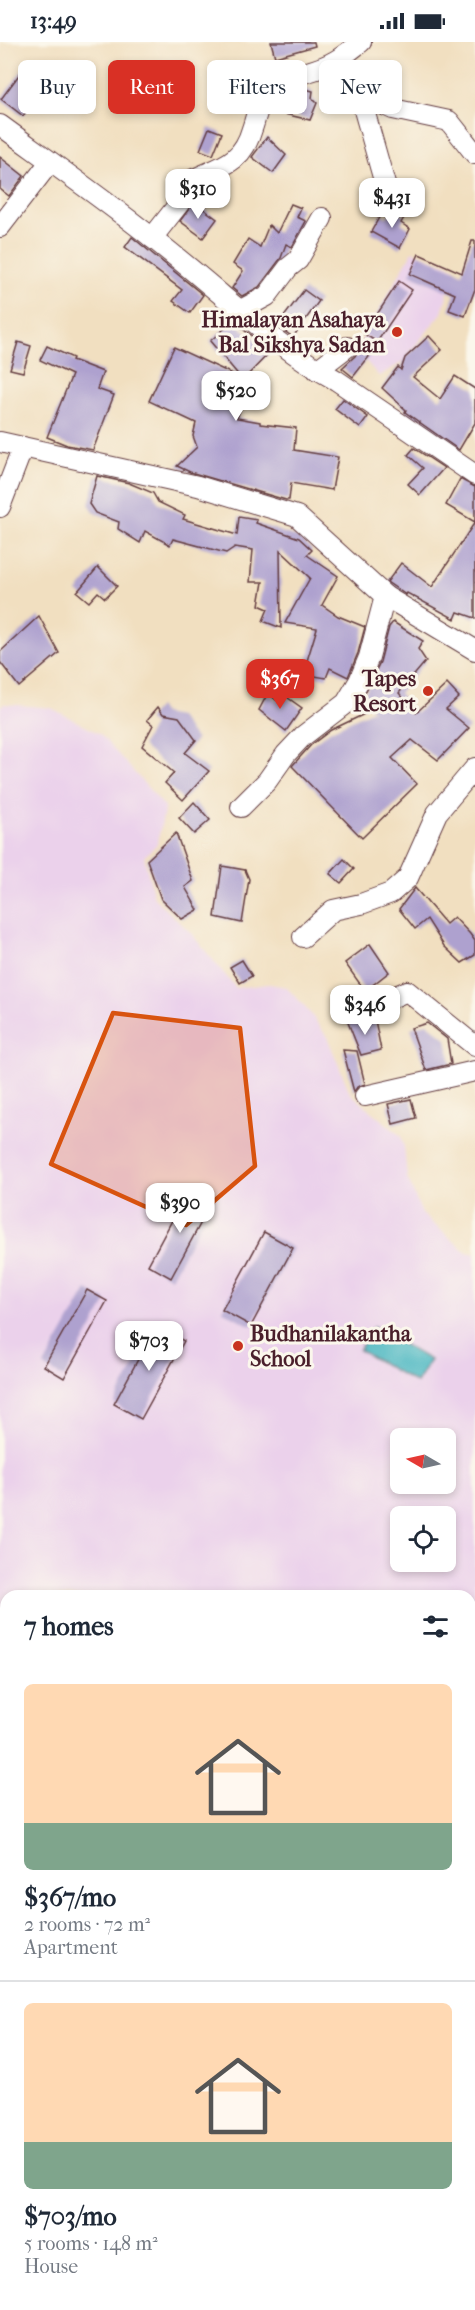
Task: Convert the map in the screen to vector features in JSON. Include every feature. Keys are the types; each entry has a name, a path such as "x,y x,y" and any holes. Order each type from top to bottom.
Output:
{"street":[{"path":"337,60 361,42"},
{"path":"152,238 182,200 192,180 233,162 242,152 249,141 266,95 283,80 319,67"},
{"path":"402,111 449,121 475,154"},
{"path":"365,114 390,202"},
{"path":"0,125 152,238 239,311 317,370 336,380 475,476"},
{"path":"0,226 50,162"},
{"path":"239,311 267,296 288,268 298,260 322,218"},
{"path":"317,370 347,347"},
{"path":"0,442 198,486 297,516 385,596 475,650"},
{"path":"0,507 23,447"},
{"path":"241,807 267,781 286,754 303,736 346,703 360,681 369,657 385,596"},
{"path":"303,937 333,910 361,904 391,893 408,878 437,813 475,768"},
{"path":"376,1005 407,991 475,1046"},
{"path":"365,1096 475,1071"}],"highlighted area":[{"path":"113,1013 240,1028 255,1166 186,1225 51,1164"}],"shaded area":[{"name":"Himalayan Asahaya Bal Sikshya Sadan","path":"413,251 455,268 442,313 401,363 379,376 356,350"},
{"name":"Budhanilakantha School","path":"4,704 51,708 100,734 165,807 157,844 144,857 154,898 189,931 236,988 269,984 286,987 310,1013 327,1037 350,1093 401,1136 407,1177 422,1214 466,1252 475,1254 475,1590 0,1590 0,706"}],"water":[{"path":"373,1327 430,1360 416,1383 359,1350"}],"building":[{"path":"271,42 314,42 315,46 275,57"},
{"path":"18,76 18,112 1,99"},
{"path":"307,89 313,91 312,98 317,103 310,120 284,114 307,114"},
{"path":"209,128 222,133 213,155 200,150"},
{"path":"267,137 286,155 273,173 252,157"},
{"path":"0,157 24,176 9,196 0,189"},
{"path":"194,202 217,219 203,238 180,221"},
{"path":"291,204 301,208 297,217 306,221 292,247 286,244 281,258 259,287 242,296 232,288 243,271 233,264 248,239 260,247 269,225 277,233"},
{"path":"397,211 405,216 401,223 410,229 400,248 371,232 381,214 387,217"},
{"path":"132,237 203,295 190,313 173,301 182,290 125,247"},
{"path":"472,241 475,241 475,289 465,316 449,310 455,294 410,274 419,254 462,273"},
{"path":"399,281 412,290 377,342 364,334"},
{"path":"304,290 319,301 293,337 277,326"},
{"path":"231,320 271,351 243,380 251,383 237,418 260,422 260,424 296,428 294,450 338,457 332,490 291,483 289,500 286,500 190,472 177,466 197,447 193,436 196,423 149,401 174,347 241,378 210,341 230,324 228,323"},
{"path":"429,336 442,350 413,377 440,399 455,376 475,389 475,423 459,450 405,412 406,410 382,388 398,367 401,370 405,358"},
{"path":"364,340 375,349 353,377 342,368 355,356"},
{"path":"18,342 31,346 23,372 10,369"},
{"path":"47,346 73,358 72,360 103,372 97,389 114,395 93,450 67,445 47,437 72,375 40,360"},
{"path":"343,399 368,417 360,428 335,409"},
{"path":"414,448 444,468 420,495 408,484 423,468 408,455"},
{"path":"97,476 129,483 153,493 158,502 185,515 183,519 237,535 239,517 257,520 256,523 299,538 312,550 307,555 338,576 322,605 338,616 365,627 348,677 330,668 326,678 303,674 317,628 285,623 310,578 280,550 281,628 263,621 268,609 259,605 263,582 250,582 253,550 235,547 226,553 173,539 170,545 145,531 140,543 118,529 119,522 95,513 89,504"},
{"path":"460,479 475,487 475,522 446,505"},
{"path":"475,522 475,618 458,612 455,619 407,593 406,595 387,582 401,563 432,587"},
{"path":"98,567 117,586 105,598 98,592 89,602 77,592"},
{"path":"39,616 59,653 19,687 0,662 0,652"},
{"path":"393,622 423,641 418,649 426,661 399,693 416,713 447,684 459,697 446,709 469,728 438,760 412,740 392,758 417,784 362,838 292,766 311,745 331,730 373,710 362,699 380,662 389,627"},
{"path":"268,693 276,700 281,693 302,708 286,731 259,710"},
{"path":"158,707 163,714 179,717 196,740 185,753 209,771 183,800 165,783 174,773 142,746 153,725 147,720"},
{"path":"194,802 210,820 194,834 179,818"},
{"path":"176,833 193,881 185,887 198,910 182,919 161,899 147,860"},
{"path":"344,859 354,869 341,883 330,874"},
{"path":"222,866 245,870 249,879 242,923 215,917"},
{"path":"415,888 446,924 454,917 470,934 475,941 475,955 462,963 444,946 427,919 415,929 399,909"},
{"path":"370,944 389,972 365,991 345,963"},
{"path":"242,960 252,976 240,983 230,967"},
{"path":"347,1020 375,1020 381,1050 361,1055"},
{"path":"427,1023 447,1039 451,1064 426,1070 411,1028"},
{"path":"343,1050 357,1051 365,1084 357,1087 354,1092"},
{"path":"411,1099 416,1118 393,1124 388,1104"},
{"path":"189,1189 212,1202 171,1278 148,1265"},
{"path":"264,1232 293,1248 251,1326 222,1310"},
{"path":"87,1290 107,1301 64,1378 44,1366"},
{"path":"156,1326 184,1341 141,1419 114,1404"}],"place":[{"name":"Himalayan Asahaya Bal Sikshya Sadan","path":"397,332"},
{"name":"Tapes Resort","path":"428,691"},
{"name":"Budhanilakantha School","path":"238,1346"}]}
